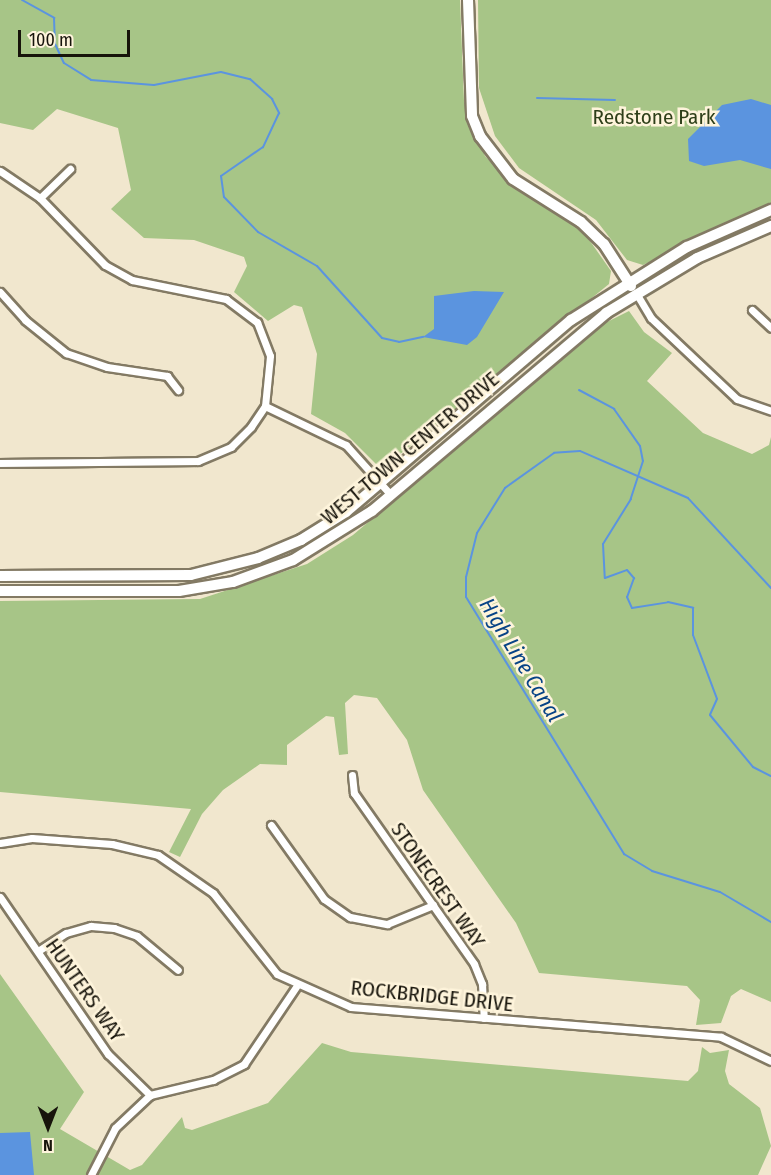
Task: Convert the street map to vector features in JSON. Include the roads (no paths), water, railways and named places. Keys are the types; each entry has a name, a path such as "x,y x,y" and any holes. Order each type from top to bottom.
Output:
{"street":[{"path":"468,0 472,116 480,136 513,179 581,222 604,244 651,318 737,399 771,411"},
{"path":"40,198 70,169"},
{"path":"0,171 40,198 105,265 132,280 226,299 257,322 270,356 265,406 231,447 198,461 0,463"},
{"name":"WEST TOWN CENTER DRIVE","path":"0,576 165,577 216,570 301,540 381,483 512,367 628,281 687,247 771,210"},
{"name":"WEST TOWN CENTER DRIVE","path":"0,591 165,592 218,586 308,553 391,495 551,354 636,293 771,226"},
{"path":"0,292 25,321 66,353 107,367 167,376 178,390"},
{"path":"752,310 771,328"},
{"path":"265,406 346,445 391,495"},
{"name":"STONECREST WAY","path":"352,775 354,793 474,964 483,984 484,1018"},
{"path":"271,825 324,899 350,917 387,924 433,905"},
{"name":"ROCKBRIDGE DRIVE","path":"0,843 32,838 112,844 158,855 213,893 255,952 296,987 351,1007 721,1037 771,1061"},
{"name":"HUNTERS WAY","path":"0,897 108,1054 150,1095"},
{"path":"38,951 66,933 91,926 114,927 137,936 178,970"},
{"path":"91,1175 115,1128 150,1095 213,1080 244,1064 296,987"}],"water":[{"path":"751,99 771,105 771,169 740,160 704,166 689,161 688,139 722,105"},
{"path":"474,291 504,292 477,337 467,345 423,337 434,329 434,296"},
{"path":"30,1132 34,1175 0,1175 0,1133"}],"waterway":[{"path":"22,0 54,18 55,44 64,63 91,80 154,85 221,72 250,79 272,99 279,113 263,147 221,176 224,197 258,232 317,266 382,338 399,342 423,337"},
{"path":"537,98 615,100"},
{"path":"579,390 614,409 640,446 643,461 631,499 603,544 605,578 627,570 634,578 627,597 632,608 668,602 693,608 693,635 717,699 710,715 753,767 771,776"},
{"name":"High Line Canal","path":"771,588 688,498 580,451 554,453 505,488 477,533 466,577 466,597 624,854 652,871 720,892 771,922"}],"park label":[{"name":"Redstone Park","path":"654,117"}]}
